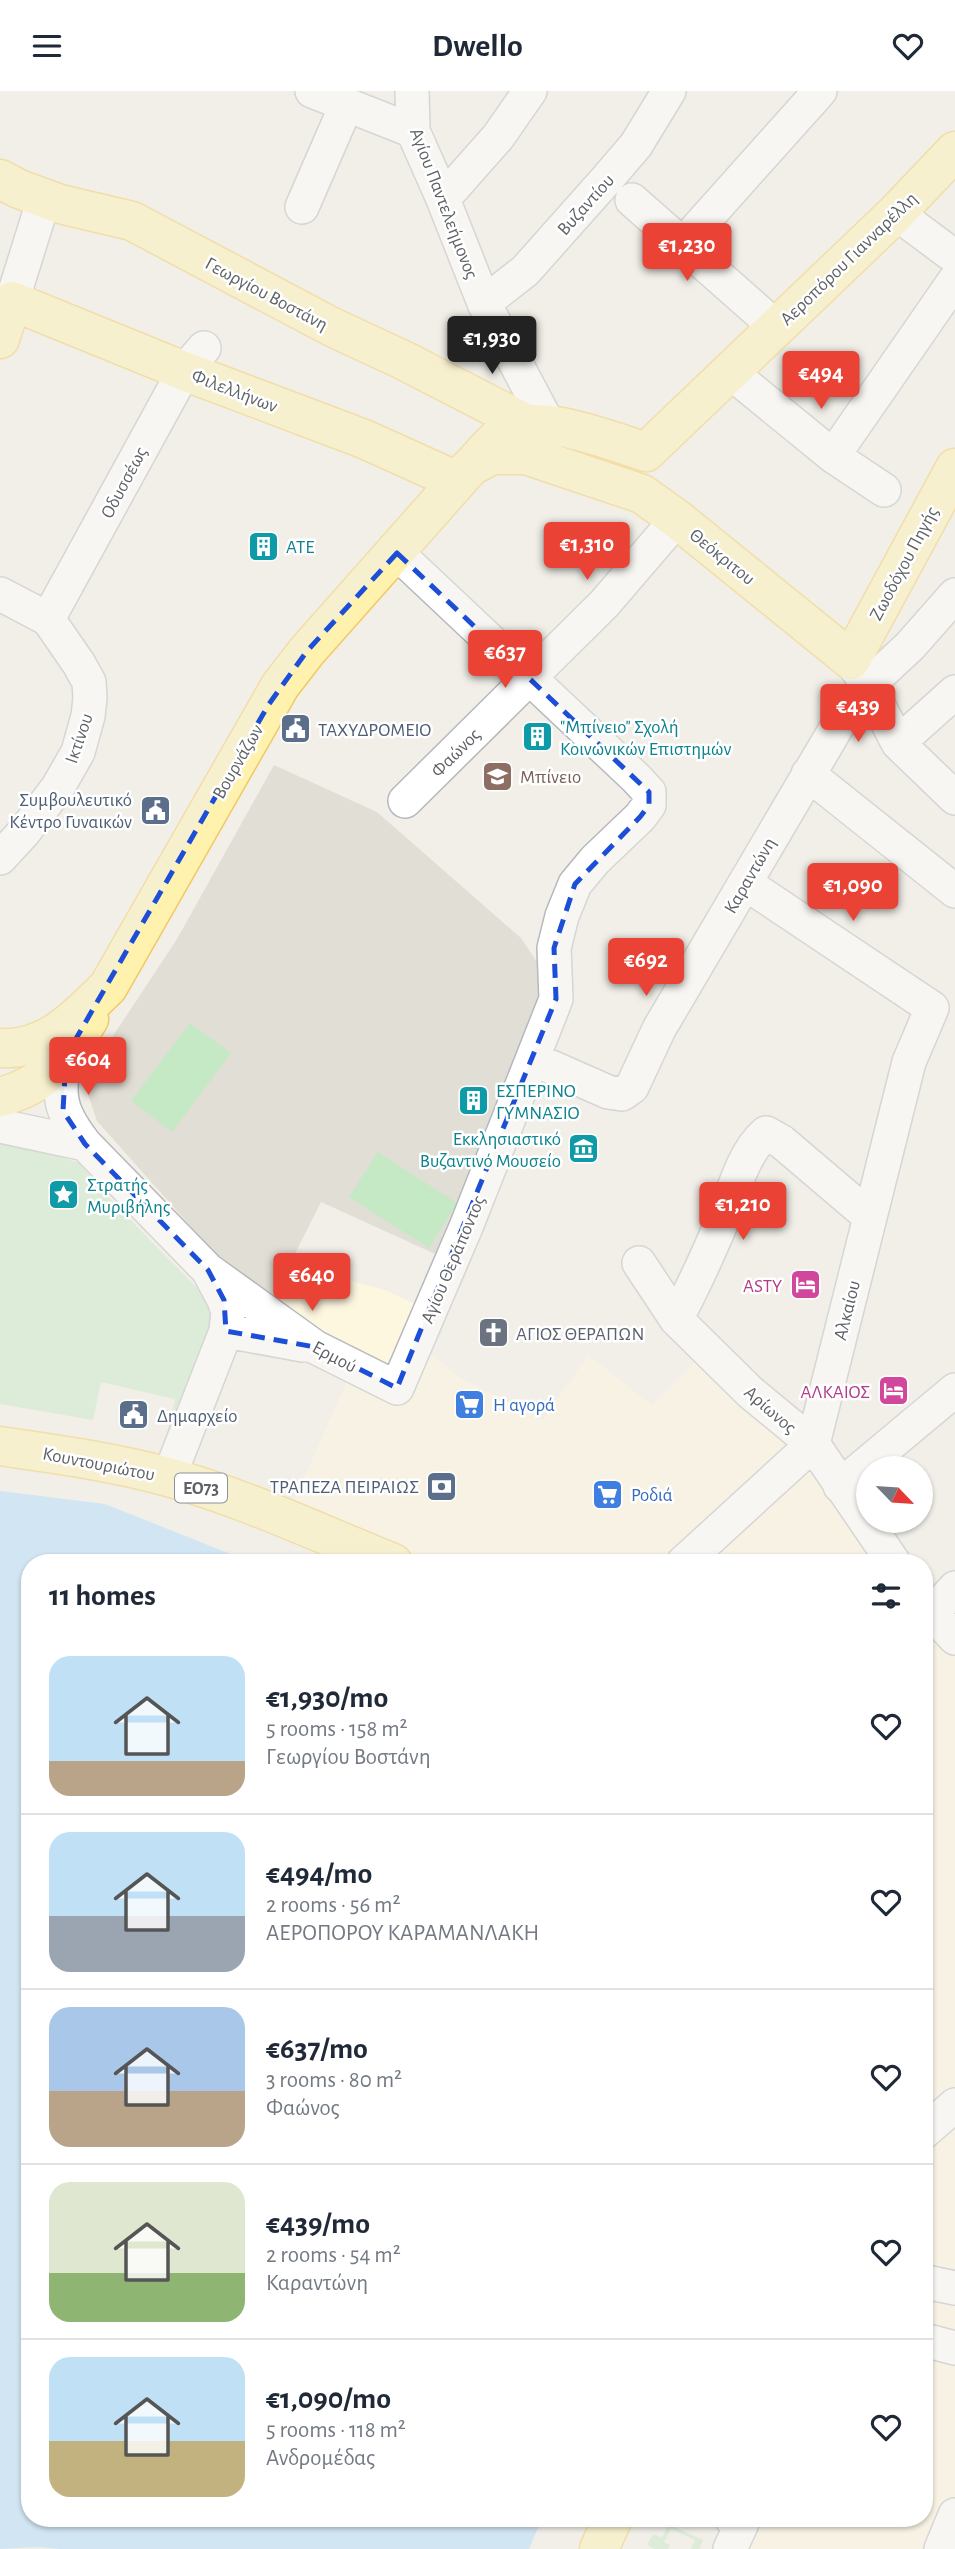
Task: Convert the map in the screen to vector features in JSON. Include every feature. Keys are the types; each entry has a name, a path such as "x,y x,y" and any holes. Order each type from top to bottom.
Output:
{"main road":[{"name":"Αεροπόρου Γιανναρέλλη","path":"646,452 895,213 955,151"},
{"name":"Γεωργίου Βοστάνη","path":"0,179 44,199 132,221 332,327 538,424"},
{"path":"0,339 12,301"},
{"name":"Φιλελλήνων","path":"12,301 194,359 364,439 464,473"},
{"path":"538,424 600,437 646,452 639,459 634,477 642,495"},
{"name":"Βουρνάζων","path":"0,1097 33,1084 50,1073 32,1050 58,1032 108,987 280,686 307,651 397,553 464,473 502,435 517,426 538,424"},
{"path":"586,475 601,474 612,462 612,449 600,437"},
{"name":"Θεόκριτου","path":"464,473 492,455 518,454 542,459 642,495 677,519 859,672"},
{"name":"Ζωοδόχου Πηγής","path":"859,672 955,468"},
{"name":"Κουντουριώτου","path":"0,1445 70,1456 169,1477 252,1506 371,1554"},
{"path":"571,2549 580,2527"},
{"path":"599,2549 609,2527"}],"street":[{"path":"312,91 413,131"},
{"name":"Αγίου Παντελεήμονος","path":"412,91 413,131 484,303 538,424"},
{"path":"443,199 498,137 530,91"},
{"name":"Βυζαντίου","path":"484,303 524,271 614,171 636,145 669,91"},
{"path":"684,243 820,91"},
{"path":"302,207 346,106"},
{"path":"12,301 44,199"},
{"path":"632,200 777,327"},
{"path":"895,213 955,257"},
{"path":"833,456 955,280"},
{"name":"Οδυσσέως","path":"48,619 194,359"},
{"path":"730,372 833,456 884,490"},
{"name":"Φαώνος","path":"405,801 604,604 677,519"},
{"path":"397,553 530,676"},
{"name":"Ικτίνου","path":"0,594 48,619 89,682 90,698 78,752 58,787 24,832 0,858"},
{"name":"Καραντώνη","path":"533,1059 608,1092 622,1094 632,1087 659,1029 845,713 859,672 910,646 955,595"},
{"name":"Θεόκριτου","path":"859,672 898,743 955,797"},
{"name":"Αγίου Θεράποντος","path":"397,1388 466,1227 556,999 554,948 562,916 575,884 649,805 649,792 530,676"},
{"path":"898,743 955,692"},
{"path":"808,774 955,891"},
{"name":"Αλκαίου","path":"745,883 932,1008 909,1062 813,1444"},
{"path":"32,1050 61,1076 63,1111 68,1123 208,1270 228,1312 226,1331 169,1477"},
{"path":"0,1126 85,1143"},
{"path":"676,1319 719,1228 738,1179 766,1133 775,1137 869,1216"},
{"name":"Αρίωνος","path":"639,1263 676,1319 750,1392 813,1444 888,1554"},
{"name":"Ερμού","path":"208,1270 315,1347 397,1388"},
{"path":"226,1331 315,1347"},
{"path":"840,1486 955,1390"},
{"path":"693,1554 813,1444"},
{"path":"933,1608 955,1588"},
{"path":"933,1620 955,1638"},
{"path":"933,2124 955,2105"},
{"path":"933,2342 955,2348"},
{"path":"941,2549 955,2515"}],"highlighted area":[{"path":"397,553 649,792 649,805 640,817 575,884 554,948 556,999 397,1388 315,1347 226,1331 224,1300 208,1270 85,1144 63,1111 66,1056 269,704 307,651"}],"shaded area":[{"path":"274,765 377,812 521,938 539,965 543,1000 444,1258 321,1202 270,1303 218,1257 97,1121 87,1092 93,1058 113,1036 177,939"},
{"path":"309,1270 385,1290 436,1314 422,1346 457,1376 543,1420 588,1355 652,1405 702,1355 812,1455 856,1519 856,1533 865,1533 880,1554 406,1554 292,1505 355,1363 272,1310"},
{"path":"933,1623 955,1646 955,2549 716,2549 725,2527 933,2527"}],"green space":[{"path":"190,1023 231,1053 172,1132 131,1101"},
{"path":"0,1142 79,1163 108,1197 197,1288 210,1308 215,1330 165,1443 175,1399 101,1382 93,1420 0,1404"},
{"path":"378,1152 457,1203 429,1248 349,1197"},
{"path":"667,2527 675,2527 703,2540 699,2549 691,2549 695,2540 671,2529 664,2542 670,2545 668,2549 655,2549 647,2545 653,2534 662,2538"}],"water":[{"path":"0,1491 105,1504 230,1554 21,1554 21,2527 538,2527 529,2549 0,2549"}],"place":[{"name":"ΑΤΕ","path":"263,546"},
{"name":"ΤΑΧΥΔΡΟΜΕΙΟ","path":"295,729"},
{"name":"\"Μπίνειο\" Σχολή Κοινωνικών Επιστημών","path":"537,737"},
{"name":"Μπίνειο","path":"497,776"},
{"name":"Συμβουλευτικό Κέντρο Γυναικών","path":"155,810"},
{"name":"ΕΣΠΕΡΙΝΟ ΓΥΜΝΑΣΙΟ","path":"473,1101"},
{"name":"Εκκλησιαστικό Βυζαντινό Μουσείο","path":"584,1149"},
{"name":"Στρατής Μυριβήλης","path":"64,1195"},
{"name":"ASTY","path":"805,1285"},
{"name":"ΑΓΙΟΣ ΘΕΡΑΠΩΝ","path":"493,1333"},
{"name":"ΑΛΚΑΙΟΣ","path":"893,1391"},
{"name":"Η αγορά","path":"470,1404"},
{"name":"Δημαρχείο","path":"134,1415"},
{"name":"ΤΡΑΠΕΖΑ ΠΕΙΡΑΙΩΣ","path":"442,1486"},
{"name":"Ροδιά","path":"608,1494"}]}
